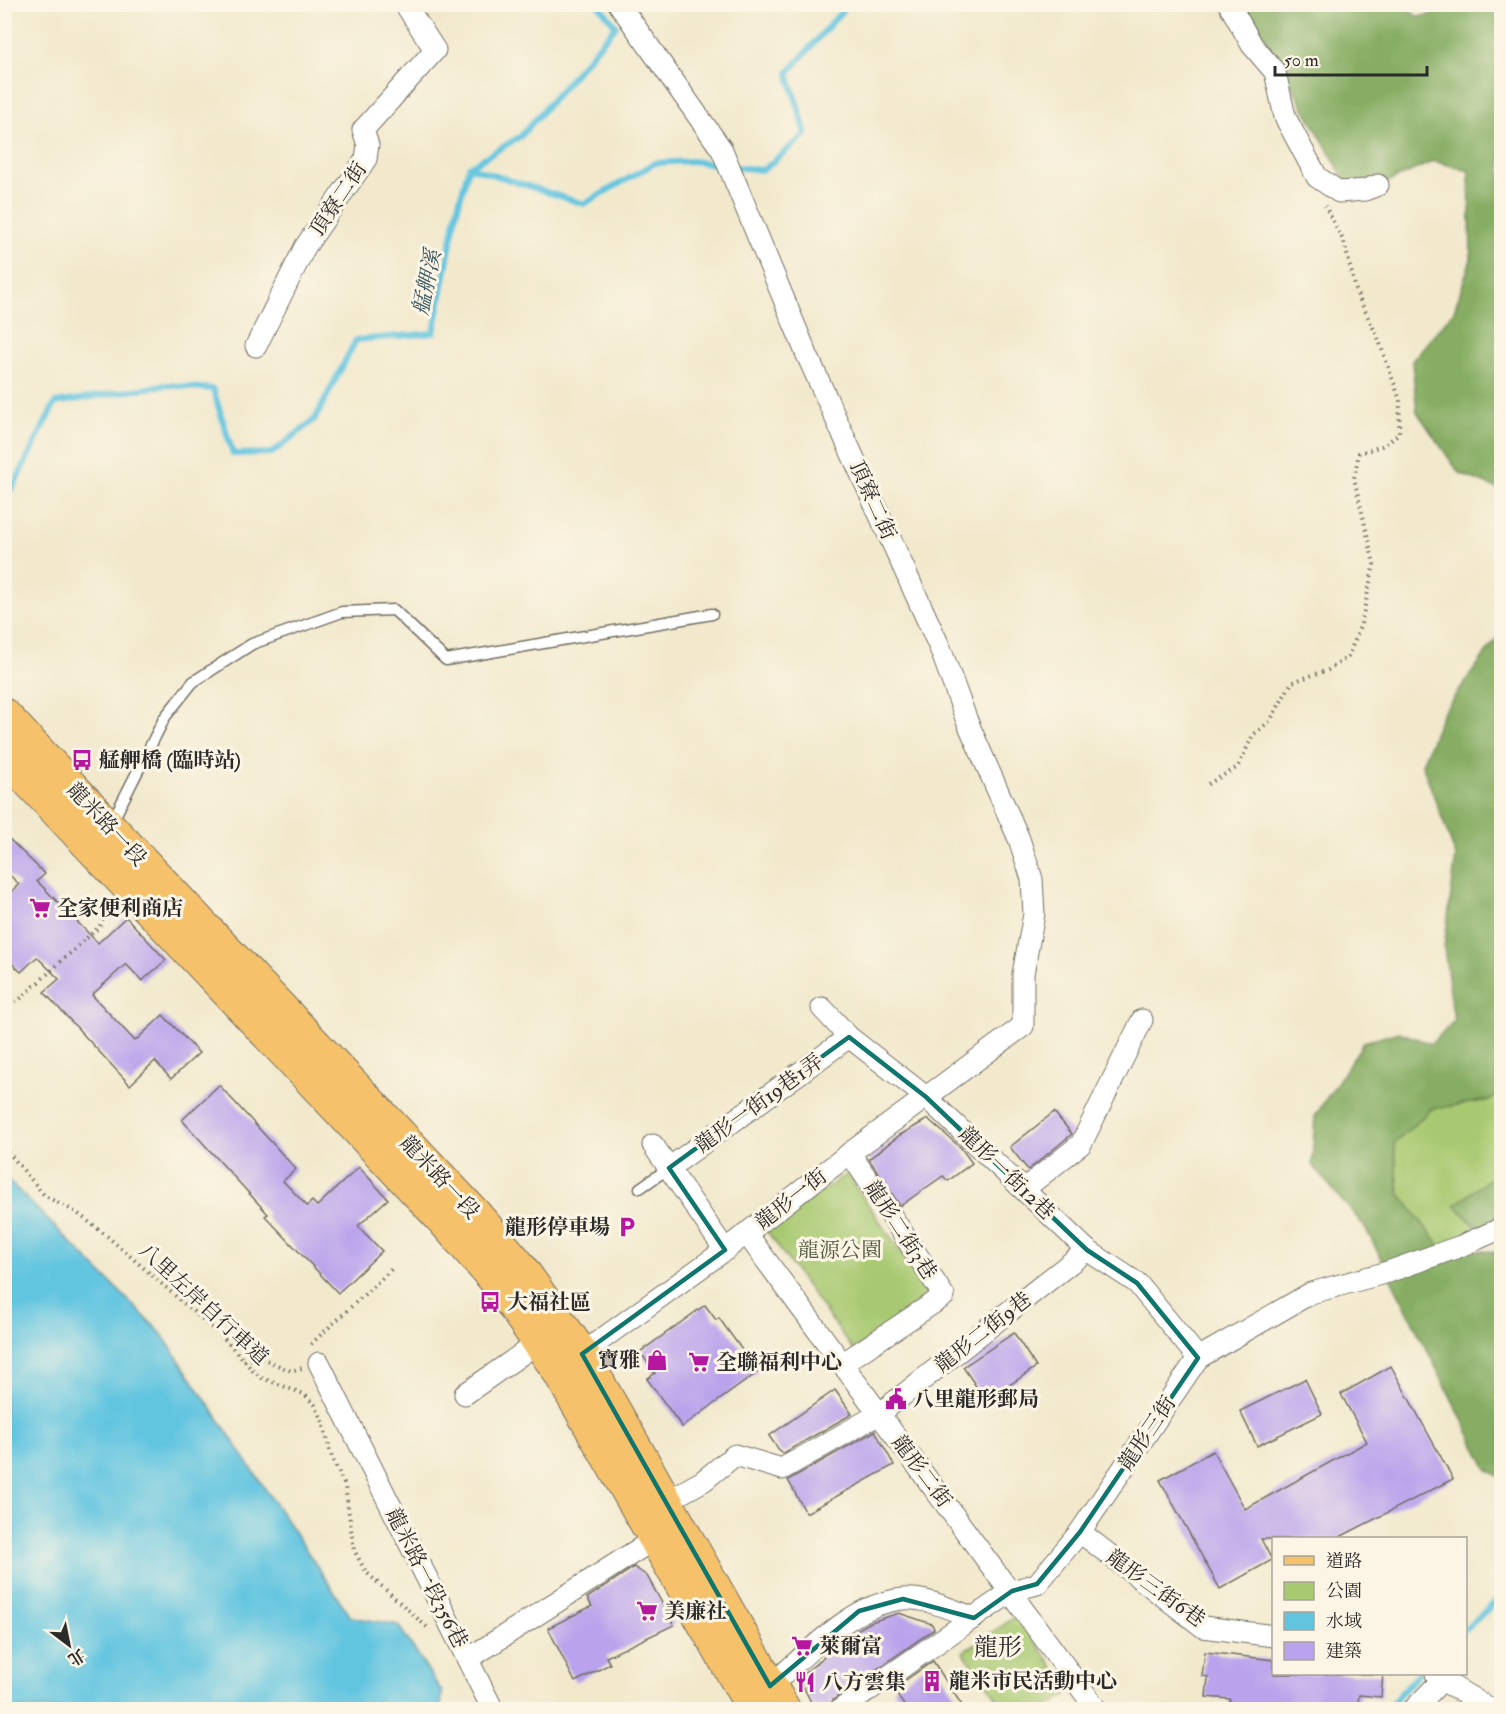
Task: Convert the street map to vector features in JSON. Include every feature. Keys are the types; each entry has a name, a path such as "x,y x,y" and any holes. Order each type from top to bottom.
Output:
{"main road":[{"name":"龍米路一段","path":"4,715 473,1212 524,1273 656,1538 769,1702"},
{"name":"龍米路一段","path":"4,755 451,1228 497,1282 539,1342 570,1362 665,1502 769,1702"}],"street":[{"name":"頂寮二街","path":"256,346 305,247 366,159 368,145 363,130 435,50 405,4"},
{"name":"頂寮二街","path":"619,4 722,150 807,355 940,648 967,721 1019,838 1032,879 1034,914 1023,974 1023,1026"},
{"path":"1229,4 1252,45 1275,72 1285,117 1317,177 1339,192 1365,190 1378,184"},
{"name":"龍形一街12巷","path":"822,1008 849,1037 926,1097 1087,1250 1137,1283 1198,1358"},
{"path":"1024,1189 1081,1144 1142,1020"},
{"name":"龍形一街","path":"570,1362 725,1250 850,1153 1023,1026"},
{"name":"龍形一街19巷1弄","path":"669,1168 849,1037"},
{"path":"653,1145 725,1250"},
{"name":"龍形二街3巷","path":"842,1364 944,1296 850,1153"},
{"name":"龍形三街","path":"840,1710 1012,1591 1037,1584 1080,1532 1198,1358 1311,1293 1388,1272 1461,1246 1502,1228"},
{"name":"龍形二街","path":"746,1233 1012,1591 1097,1710"},
{"name":"龍形二街9巷","path":"665,1502 703,1481 735,1455 782,1468 879,1414 1087,1250"},
{"path":"465,1394 539,1342"},
{"name":"龍米路一段356巷","path":"319,1363 468,1659 656,1538"},
{"name":"龍形三街6巷","path":"1080,1532 1203,1627 1272,1636"},
{"path":"769,1702 859,1611 903,1599 929,1603 974,1617"},
{"path":"468,1659 493,1710"},
{"path":"1413,1710 1439,1677 1492,1710"}],"lane":[{"path":"110,827 165,717 194,682 252,644 342,612 394,610 446,660 712,614"},
{"path":"640,1188 669,1168"}],"path":[{"path":"1208,784 1238,767 1253,735 1270,721 1292,682 1328,670 1348,657 1361,624 1374,564 1354,478 1359,453 1385,445 1399,433 1400,400 1378,338 1357,294 1344,242 1326,210 1317,177"},
{"path":"4,1006 19,1000 100,926 111,895"},
{"name":"八里左岸自行車道","path":"4,1147 45,1196 76,1212 107,1236 227,1341 262,1378 304,1394 315,1405 323,1422 332,1458 345,1486 354,1550 366,1572 422,1622 434,1636"},
{"path":"244,1361 260,1357 291,1371 319,1363 310,1345 394,1267"}],"highlighted area":[{"path":"849,1037 926,1097 1087,1250 1137,1283 1198,1358 1080,1532 1037,1584 1012,1591 974,1618 903,1599 859,1611 770,1686 582,1354 725,1250 669,1168"}],"green space":[{"path":"1245,5 1403,5 1418,17 1471,5 1501,5 1501,490 1459,473 1417,412 1412,361 1454,311 1471,259 1469,171 1434,161 1362,194 1348,185"},
{"path":"1501,632 1501,1092 1489,1100 1431,1109 1394,1144 1399,1193 1442,1249 1501,1252 1501,1478 1487,1469 1365,1227 1312,1165 1315,1116 1364,1042 1399,1032 1431,1044 1454,1021 1444,948 1456,856 1422,764 1442,714"},
{"path":"1501,1092 1501,1170 1456,1205 1477,1228 1442,1249 1399,1193 1394,1143 1431,1109 1489,1100"},
{"path":"1501,1170 1501,1234 1477,1228 1455,1205"},
{"name":"龍源公園","path":"847,1174 930,1294 854,1351 766,1230"},
{"path":"1018,1615 1070,1692 1045,1709 1005,1709 963,1652"}],"water":[{"path":"4,1176 161,1333 351,1617 398,1625 442,1692 441,1709 5,1709"}],"building":[{"path":"4,834 45,874 37,881 98,943 126,917 166,960 142,981 126,964 92,995 135,1041 163,1015 199,1053 171,1079 155,1061 130,1085 44,992 59,979 37,957 21,972 4,956 4,899 19,884 4,870"},
{"path":"219,1085 296,1169 283,1181 307,1206 312,1201 317,1206 359,1167 388,1199 358,1226 382,1251 338,1293 265,1216 268,1214 182,1120"},
{"path":"1054,1112 1072,1134 1028,1170 1010,1147"},
{"path":"928,1119 961,1148 972,1163 948,1181 943,1176 900,1206 869,1159 900,1135"},
{"name":"全聯福利中心","path":"705,1305 716,1320 719,1318 758,1372 682,1427 647,1379 655,1373 640,1352"},
{"path":"1014,1333 1036,1367 986,1401 963,1367"},
{"path":"1391,1366 1453,1479 1340,1537 1261,1539 1272,1560 1220,1589 1160,1480 1213,1451 1245,1509 1367,1442 1341,1394"},
{"path":"1305,1379 1322,1414 1257,1446 1240,1411"},
{"path":"835,1390 852,1414 782,1454 769,1436"},
{"path":"875,1431 894,1465 806,1513 788,1480"},
{"path":"634,1567 647,1576 674,1625 606,1657 610,1664 575,1682 548,1628 592,1606 587,1598"},
{"path":"899,1613 932,1624 934,1629 833,1700 828,1708 813,1706 799,1678 855,1631 871,1622"},
{"path":"1205,1652 1272,1660 1272,1675 1383,1675 1381,1697 1359,1695 1357,1710 1229,1710 1230,1699 1206,1697 1208,1677 1202,1676"},
{"name":"龍米市民活動中心","path":"933,1661 965,1710 907,1710 893,1689"}],"waterway":[{"path":"469,167 521,136 616,26 598,4"},
{"name":"艋舺溪","path":"735,167 763,170 806,134 788,73 848,4"},
{"name":"艋舺溪","path":"4,495 13,487 55,403 166,385 213,389 233,454 272,453 315,419 356,340 434,333 457,210 469,167 584,204 655,163 693,161 722,165"},
{"path":"1467,1628 1502,1596"},
{"path":"1386,1710 1417,1675"}],"place":[{"name":"艋舺橋 (臨時站)","path":"82,760"},
{"name":"全家便利商店","path":"40,908"},
{"name":"龍形停車場","path":"627,1227"},
{"name":"大福社區","path":"490,1302"},
{"name":"寶雅","path":"657,1360"},
{"name":"全聯福利中心","path":"699,1362"},
{"name":"八里龍形郵局","path":"896,1399"},
{"name":"美廉社","path":"647,1611"},
{"name":"萊爾富","path":"802,1646"},
{"name":"龍米市民活動中心","path":"932,1681"},
{"name":"八方雲集","path":"805,1682"}],"district":[{"name":"龍形","path":"998,1647"}]}
